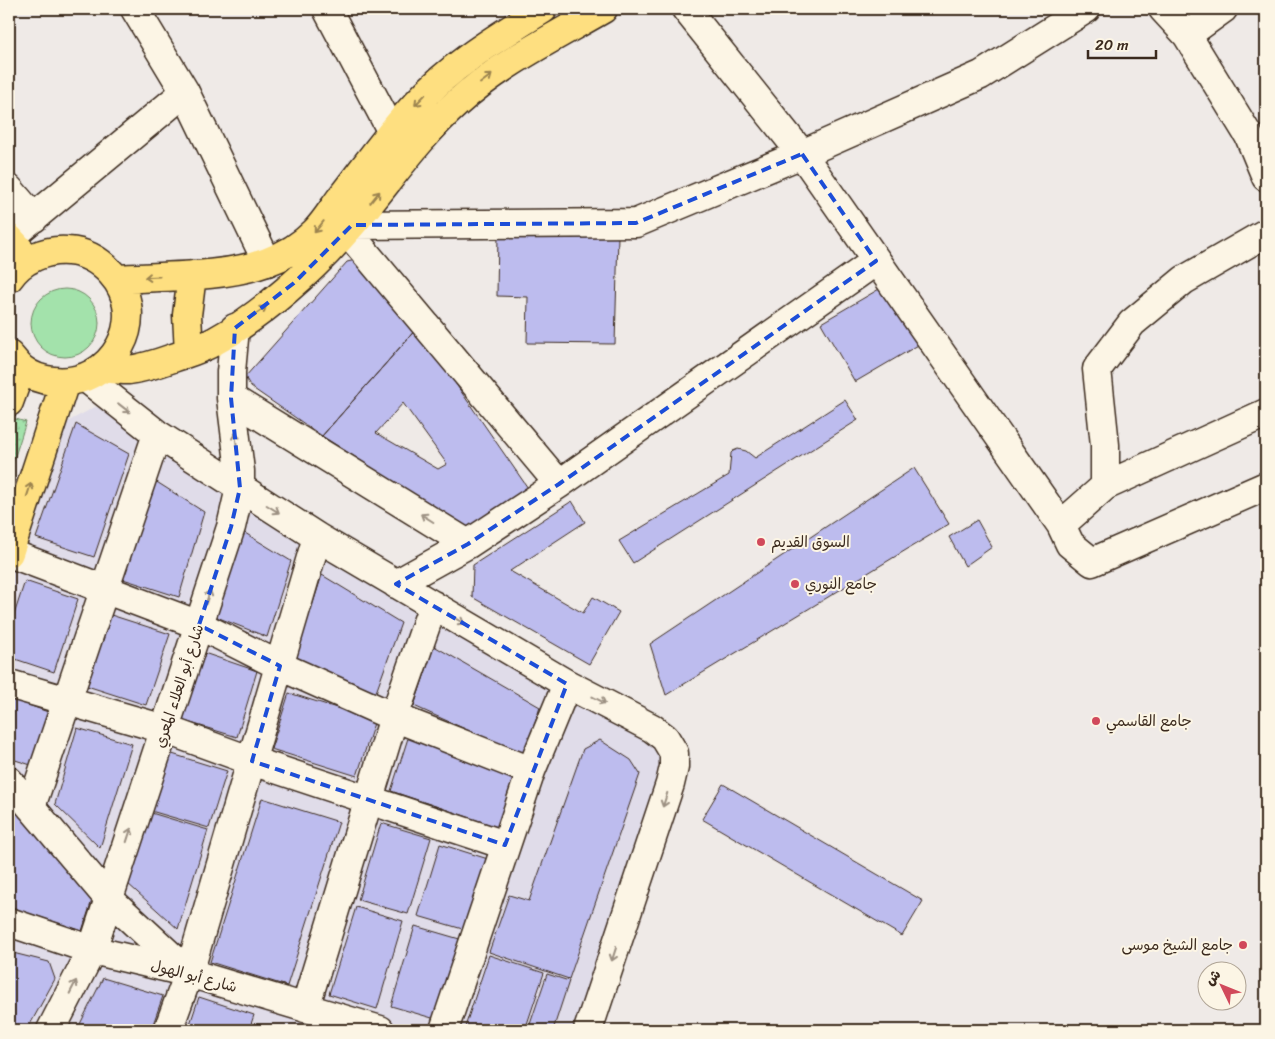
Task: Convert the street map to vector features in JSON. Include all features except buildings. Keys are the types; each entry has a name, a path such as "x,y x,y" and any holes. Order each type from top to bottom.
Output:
{"main road":[{"path":"116,279 192,275 242,269 267,262 290,251 315,232 392,132 421,98 461,62 543,9"},
{"path":"9,402 15,362 42,380 85,376 157,364 215,342 266,306 294,283 350,228 415,147 457,102 487,78 516,59 603,9"},
{"path":"9,238 29,260"},
{"path":"9,278 29,260 44,253 60,250 92,257 105,266 116,279 126,301 127,326 119,349 85,376 9,553"},
{"path":"190,352 187,315 192,275"}],"street":[{"path":"135,9 185,92 267,262"},
{"path":"327,9 392,132"},
{"path":"686,9 802,154 1060,525 1070,544 1092,562 1266,486"},
{"path":"350,228 636,223 802,154 981,75 1086,9"},
{"path":"1163,9 1186,35 1258,132 1266,177"},
{"path":"1186,35 1223,9"},
{"path":"9,238 185,92"},
{"path":"9,189 34,218"},
{"path":"350,228 559,484"},
{"path":"1105,486 1105,446 1097,369 1132,323 1184,280 1266,233"},
{"path":"396,584 468,544 559,484 876,261"},
{"name":"شارع أبو العلاء المعري","path":"51,1030 92,950 231,527 240,488 240,471 231,398 235,328"},
{"path":"85,376 157,434 318,537 567,684 652,728 665,738 674,753 674,767 670,784 588,1030"},
{"path":"231,398 468,544"},
{"path":"1060,525 1105,486 1266,413"},
{"path":"31,807 157,434"},
{"path":"168,1030 189,973 318,537"},
{"path":"9,553 199,625 280,666 394,717 531,771"},
{"path":"312,1017 369,799 394,717 432,605"},
{"path":"9,684 164,729 252,761 505,845"},
{"path":"444,1030 531,771 567,684"},
{"path":"9,781 108,898 189,973"},
{"name":"شارع أبو الهول","path":"9,922 92,950 189,973 312,1017 380,1030"}],"highlighted area":[{"path":"802,154 876,261 559,484 468,544 396,584 567,684 505,845 252,761 280,666 199,625 231,527 240,488 231,398 235,328 294,283 352,225 636,223"}],"shaded area":[{"path":"95,407 117,411 674,753 588,1030 9,1030 9,553 67,422"}],"green space":[{"path":"65,289 78,292 89,299 96,310 99,323 96,336 89,347 78,354 65,357 52,354 41,347 34,336 31,323 34,310 41,299 52,292"},
{"path":"9,417 26,422 9,475"}],"place":[{"name":"السوق القديم","path":"761,542"},
{"name":"جامع النوري","path":"795,584"},
{"name":"جامع القاسمي","path":"1096,721"},
{"name":"جامع الشيخ موسى","path":"1243,945"}]}
